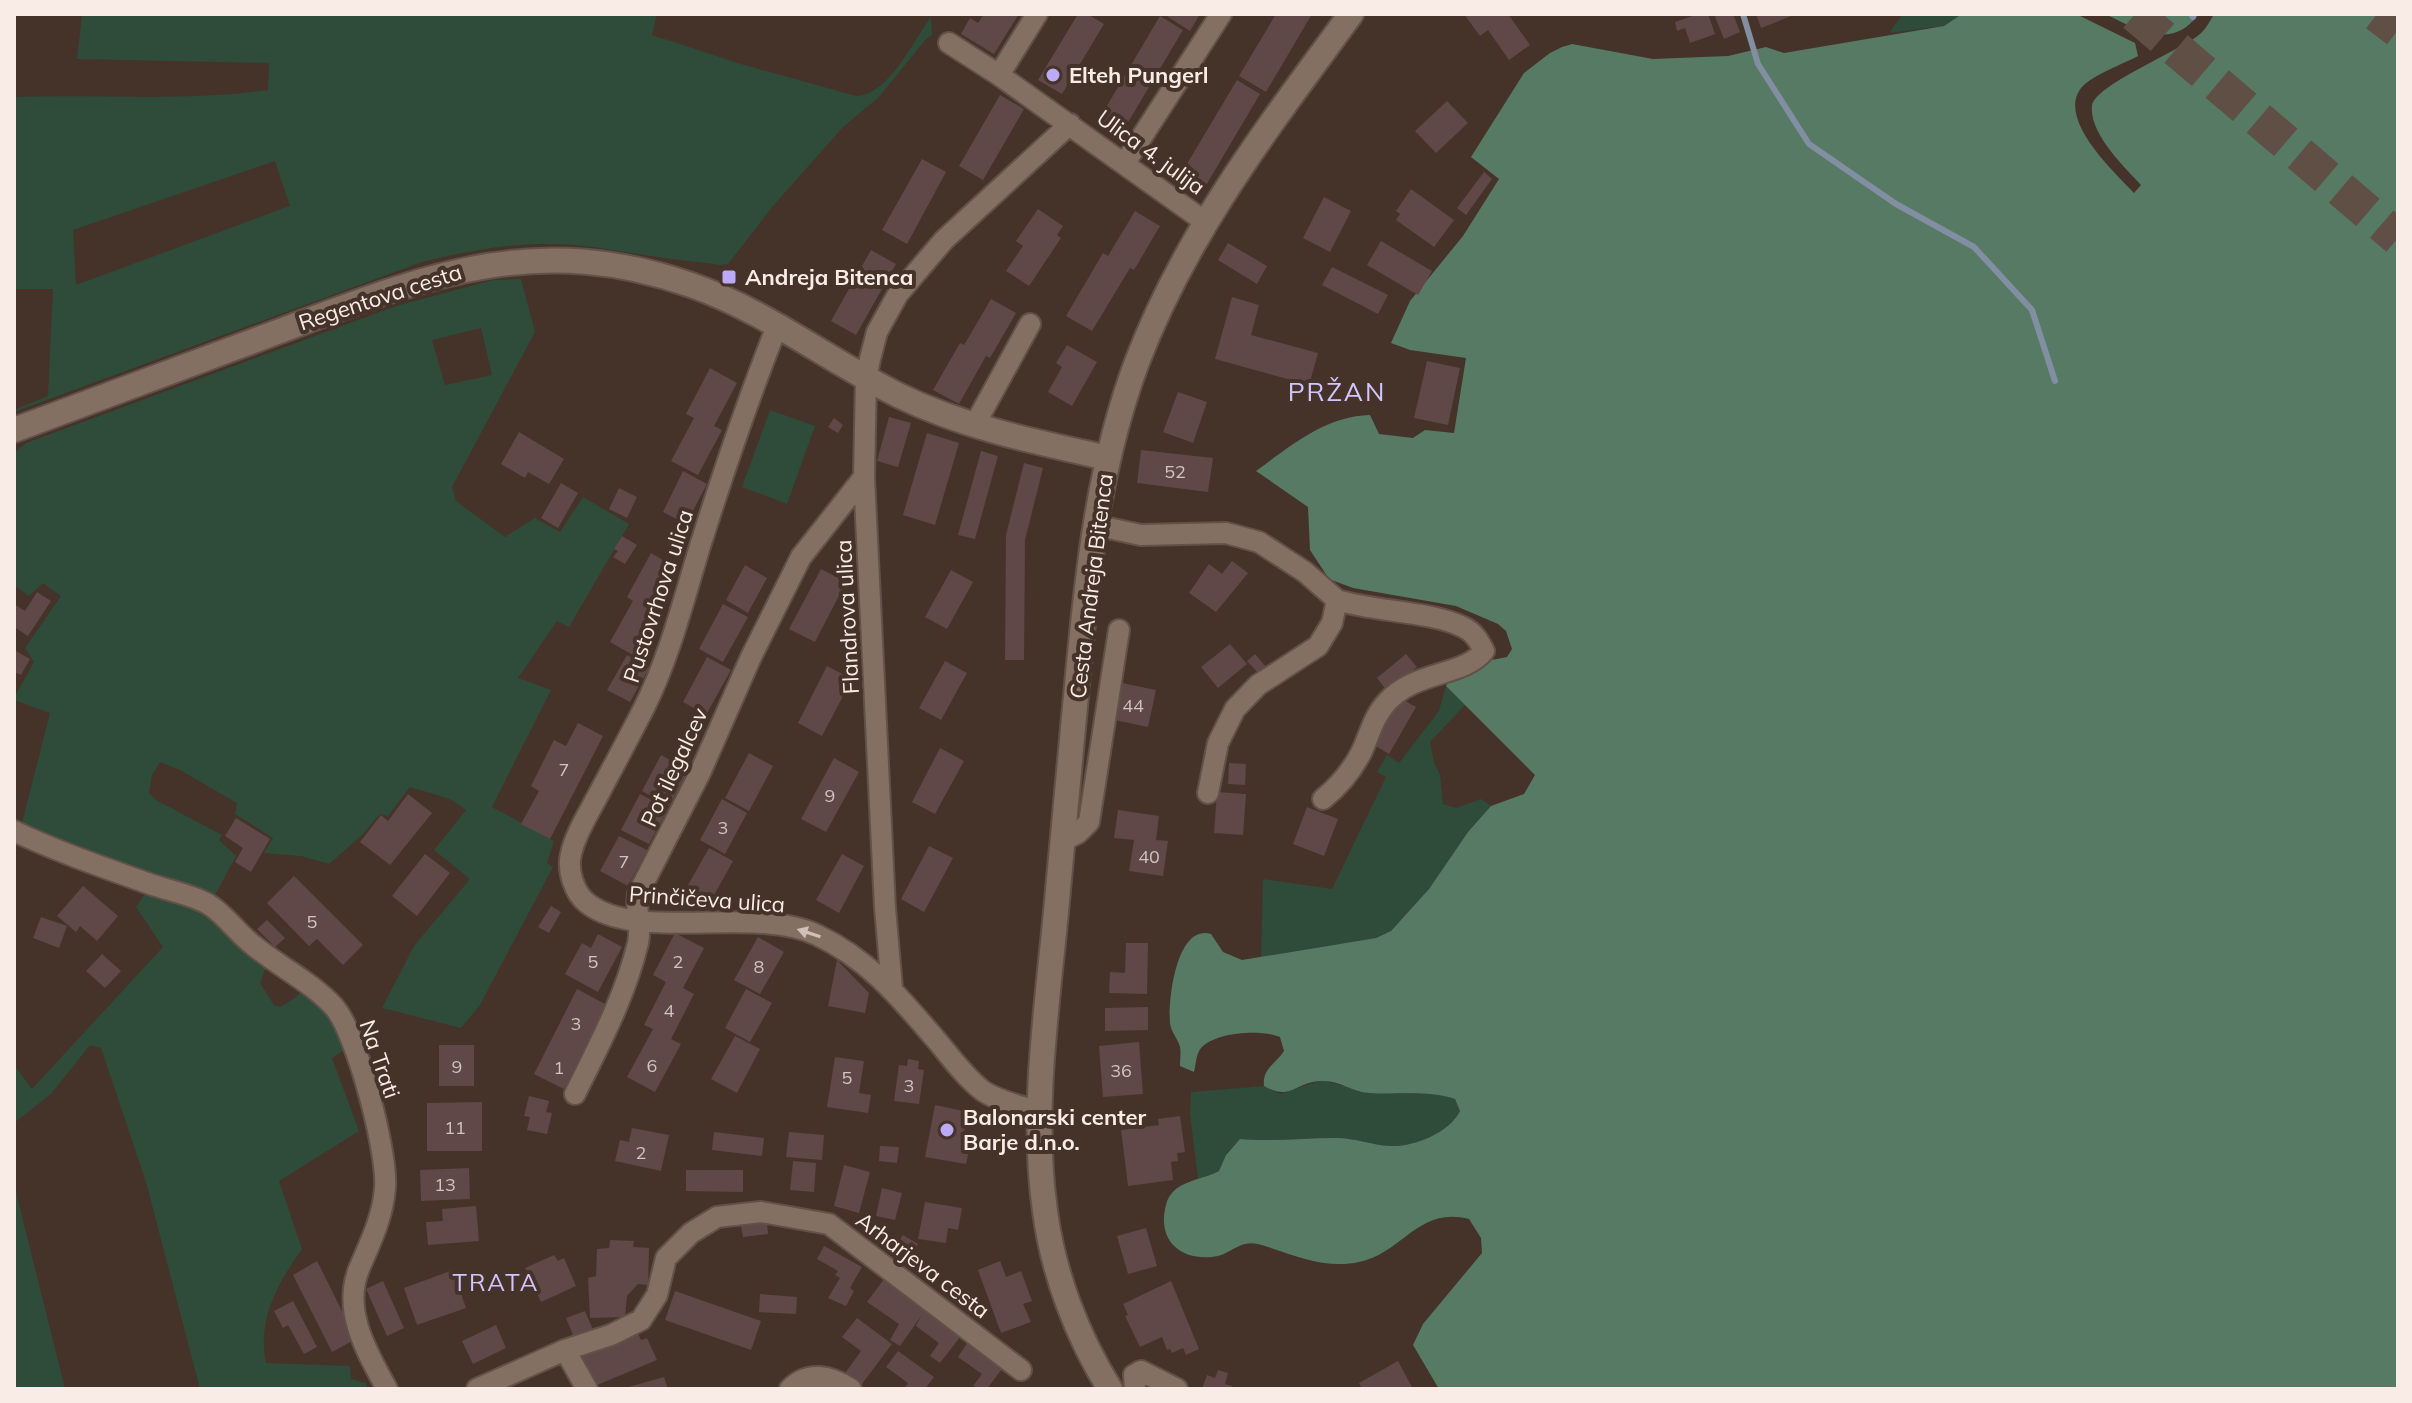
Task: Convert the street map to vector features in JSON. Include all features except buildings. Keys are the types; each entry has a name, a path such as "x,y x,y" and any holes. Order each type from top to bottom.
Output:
{"street":[{"path":"999,75 1037,14"},
{"path":"1125,163 1221,14"},
{"name":"Cesta Andreja Bitenca","path":"1110,1389 1072,1313 1051,1246 1041,1180 1040,1112 1062,841 1094,525 1123,403 1163,299 1204,221 1240,164 1351,14"},
{"name":"Ulica 4. julija","path":"949,43 1070,124 1204,221"},
{"name":"Flandrova ulica","path":"892,988 885,908 864,477 866,379 877,332 898,294 944,240 1070,124"},
{"name":"Regentova cesta","path":"14,430 417,281 492,264 564,261 632,269 712,293 777,326 866,379 934,411 974,426 1108,458"},
{"path":"974,426 1030,324"},
{"name":"Pustovrhova ulica","path":"597,910 578,895 570,870 571,854 589,812 654,688 727,460 777,326"},
{"name":"Pot ilegalcev","path":"575,1094 619,1004 641,922 636,908 638,894 700,773 751,657 801,557 864,477"},
{"path":"1094,525 1141,535 1226,533 1259,542 1305,572 1337,600 1363,608 1398,612 1464,627 1478,638 1484,651 1476,661 1417,680 1388,700 1372,723 1362,751 1349,771 1323,799"},
{"path":"1208,793 1218,743 1235,709 1258,685 1318,646 1332,623 1337,600"},
{"name":"Cesta Andreja Bitenca","path":"1062,841 1078,833 1089,822 1119,630"},
{"name":"Na Trati","path":"14,831 207,904 251,945 315,990 340,1015 348,1031 378,1127 385,1165 385,1191 375,1232 357,1273 352,1306 366,1350 388,1389"},
{"name":"Prinčičeva ulica","path":"597,910 641,922 729,922 806,931 858,959 892,988"},
{"path":"892,988 981,1089 1006,1102 1040,1112"},
{"name":"Arharjeva cesta","path":"477,1389 641,1320 657,1295 666,1258 691,1233 717,1217 761,1212 829,1224 1021,1370"},
{"path":"565,1350 587,1389"},
{"path":"1135,1389 1134,1375 1141,1371 1177,1389"},
{"path":"790,1389 815,1376 835,1379 851,1389"}],"green space":[{"path":"82,14 657,14 652,35 856,96 879,87 889,77 931,17 932,35 879,97 843,127 773,206 728,264 565,244 518,245 454,255 422,262 14,412 48,396 53,289 14,289 14,97 173,97 268,90 269,63 77,59","holes":["275,161 290,206 76,285 73,230"]},
{"path":"1903,14 1962,14 1944,26 1889,33"},
{"path":"1962,14 2076,14 2135,43 2138,56 2087,83 2076,100 2076,114 2091,144 2134,193 2141,185 2102,138 2096,127 2092,106 2096,98 2122,78 2200,34 2214,14 2398,14 2398,1389 1439,1389 1413,1345 1423,1324 1482,1253 1481,1238 1469,1219 1436,1219 1374,1257 1346,1264 1320,1262 1252,1243 1218,1256 1194,1256 1175,1247 1165,1230 1164,1218 1169,1197 1188,1182 1219,1171 1226,1155 1240,1139 1341,1138 1399,1146 1439,1132 1460,1111 1455,1099 1445,1096 1369,1093 1328,1081 1313,1082 1281,1092 1273,1090 1264,1086 1265,1075 1284,1051 1280,1037 1272,1035 1250,1033 1217,1038 1199,1050 1194,1072 1180,1066 1180,1047 1170,1023 1171,998 1177,966 1190,941 1199,934 1211,934 1223,952 1242,960 1376,938 1391,931 1429,889 1468,832 1491,806 1524,794 1535,775 1446,686 1464,667 1507,657 1512,649 1506,631 1498,624 1456,606 1353,588 1329,579 1310,550 1308,507 1256,471 1309,434 1354,417 1370,415 1379,434 1413,438 1425,430 1454,433 1466,358 1410,350 1391,343 1410,301 1463,236 1499,179 1471,157 1524,73 1550,53 1572,44 1653,59 1728,56 1766,47 1784,53 1944,26"},
{"path":"2105,14 2199,14 2177,32 2154,34"},
{"path":"521,279 535,332 452,487 456,501 505,537 535,518 560,532 583,497 629,524 569,627 557,621 518,678 551,690 492,807 554,841 547,863 553,867 480,1005 461,1028 382,1008 414,946 470,879 434,850 466,810 450,799 410,787 388,816 380,814 329,864 301,856 264,853 273,838 235,814 237,803 160,762 152,775 149,793 156,800 222,835 219,840 236,856 214,897 21,827 50,713 14,698 34,662 25,648 61,596 43,583 29,596 14,585 14,453 26,443 396,306 493,280","holes":["481,328 492,375 445,385 432,340"]},
{"path":"770,410 815,426 787,504 742,487"},
{"path":"1446,686 1465,705 1430,742 1440,775 1443,804 1456,808 1481,799 1491,806 1468,832 1429,889 1391,931 1376,938 1261,957 1263,879 1332,889 1386,777 1377,772 1387,755 1399,763 1439,711"},
{"path":"147,891 193,904 267,964 260,983 274,1005 280,1007 303,989 332,1018 347,1048 332,1058 359,1131 279,1181 302,1249 271,1303 264,1347 266,1363 350,1366 351,1379 366,1383 368,1389 200,1389 146,1182 101,1048 90,1045 51,1094 14,1123 14,1065 32,1089 163,947 136,907"},
{"path":"1322,1080 1369,1093 1441,1094 1455,1099 1460,1111 1439,1132 1399,1146 1341,1138 1240,1139 1226,1154 1220,1171 1198,1179 1190,1113 1191,1092 1264,1086 1280,1094"},
{"path":"14,1184 65,1389 14,1389"}],"waterway":[{"path":"1743,14 1758,64 1809,144 1896,204 1974,247 2032,310 2055,381"}],"tunnel":[{"path":"2135,14 2398,238"},
{"path":"2377,14 2398,30"}],"place":[{"name":"Elteh Pungerl","path":"1053,75"},
{"name":"Andreja Bitenca","path":"729,277"},
{"name":"Balonarski center Barje d.n.o.","path":"947,1130"}],"district":[{"name":"PRŽAN","path":"1337,391"},
{"name":"TRATA","path":"496,1282"}]}
